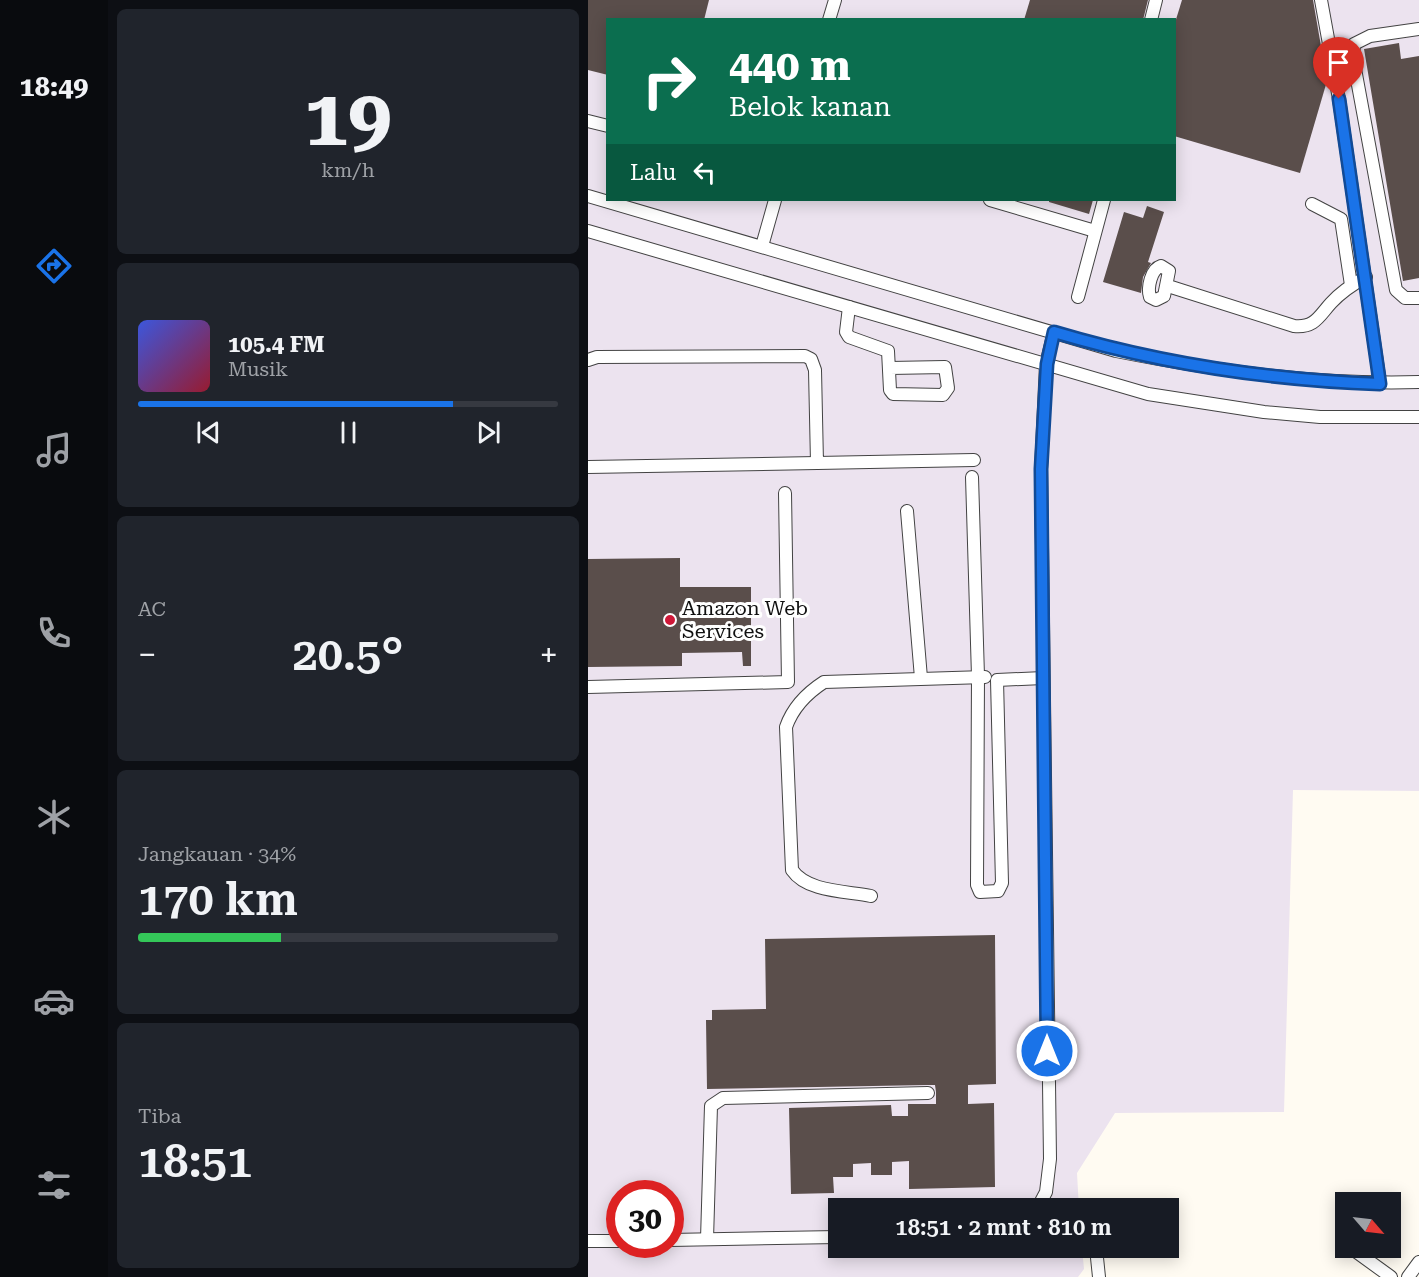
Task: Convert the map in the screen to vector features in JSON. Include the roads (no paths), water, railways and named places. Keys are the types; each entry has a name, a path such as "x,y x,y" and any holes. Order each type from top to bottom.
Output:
{"street":[{"path":"830,18 835,0"},
{"path":"1152,18 1156,0"},
{"path":"1321,0 1339,99 1380,384"},
{"path":"1419,30 1370,36 1354,45 1353,58 1396,290 1406,298 1419,298"},
{"path":"588,121 606,126"},
{"path":"588,196 1116,351 1227,372 1300,380 1380,384 1419,382"},
{"path":"762,246 775,201"},
{"path":"993,201 1095,231"},
{"path":"1078,297 1104,201"},
{"path":"1312,204 1341,219 1351,285"},
{"path":"588,231 1148,394 1185,401 1320,417 1419,417"},
{"path":"1168,286 1294,326 1304,327 1319,319 1329,304 1351,285 1366,277"},
{"path":"849,307 847,335 855,340 885,348 889,356 890,390 893,394 943,395 948,388 945,367 890,368"},
{"path":"1043,1198 1046,1192 1050,1159 1041,469 1047,364 1054,332"},
{"path":"588,360 597,357 805,356 811,359 815,370 817,463"},
{"path":"588,467 974,460"},
{"path":"972,477 978,676 977,885 980,892 998,891 1002,883 998,678"},
{"path":"588,687 788,681 785,493"},
{"path":"907,511 921,678"},
{"path":"871,896 810,884 799,880 792,870 786,727 797,707 811,690 825,682 978,676 1043,678"},
{"path":"707,1239 711,1106 715,1101 723,1098 928,1093"},
{"path":"684,1240 828,1237"},
{"path":"588,1241 606,1241"},
{"path":"1097,1258 1099,1277"},
{"path":"1365,1258 1391,1277"},
{"path":"1408,1277 1419,1262"}],"place":[{"name":"Amazon Web Services","path":"670,620"}]}
